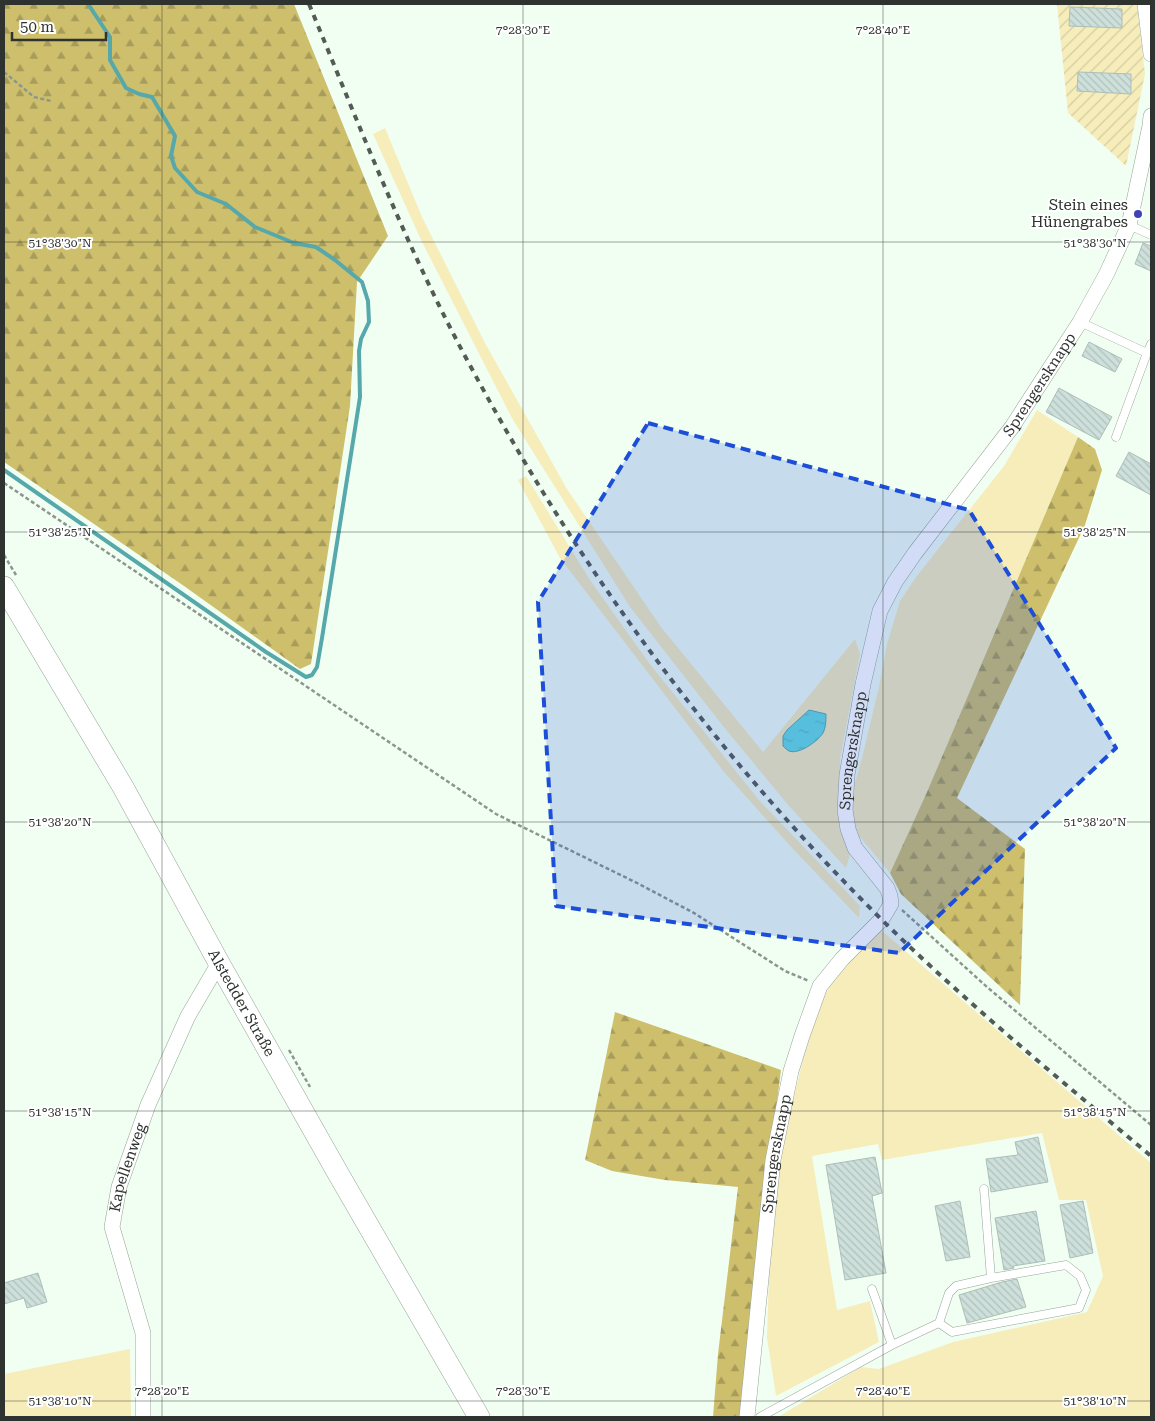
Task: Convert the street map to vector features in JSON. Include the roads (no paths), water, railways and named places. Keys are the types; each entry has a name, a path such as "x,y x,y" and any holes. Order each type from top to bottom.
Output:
{"street":[{"path":"1145,4 1151,54"},
{"name":"Sprengersknapp","path":"747,1417 773,1160 791,1071 820,986 842,959 882,919 891,904 886,888 856,848 848,829 845,810 847,775 861,694 880,611 895,582 915,553 1012,427 1080,322 1106,275 1129,225 1151,116"},
{"name":"Alstedder Straße","path":"4,587 123,787 219,963 479,1417"},
{"name":"Kapellenweg","path":"143,1417 143,1333 112,1227 119,1187 152,1096 188,1016 219,963"}],"lane":[{"path":"1129,225 1151,235"},
{"path":"1080,322 1147,353"},
{"path":"1116,437 1151,344"},
{"path":"984,1189 991,1278"},
{"path":"760,1417 892,1345 939,1323 949,1293 956,1286 1066,1265 1080,1276 1086,1290 1080,1308 952,1332 939,1323"},
{"path":"872,1289 892,1345"}],"water":[{"path":"809,710 826,714 823,733 817,740 803,749 793,752 789,751 783,746 783,736"}],"waterway":[{"path":"4,470 266,652 306,677 312,675 317,667 360,397 359,351 361,339 369,322 368,301 362,282 316,247 294,243 255,227 226,204 197,192 175,168 171,156 175,136 152,97 126,88 110,60 110,37 88,4"}],"railway":[{"path":"309,4 406,235 472,369 558,517 605,588 655,658 761,791 818,855 878,916 978,1009 1151,1156"}],"place":[{"name":"Stein eines Hünengrabes","path":"1138,214"}]}
